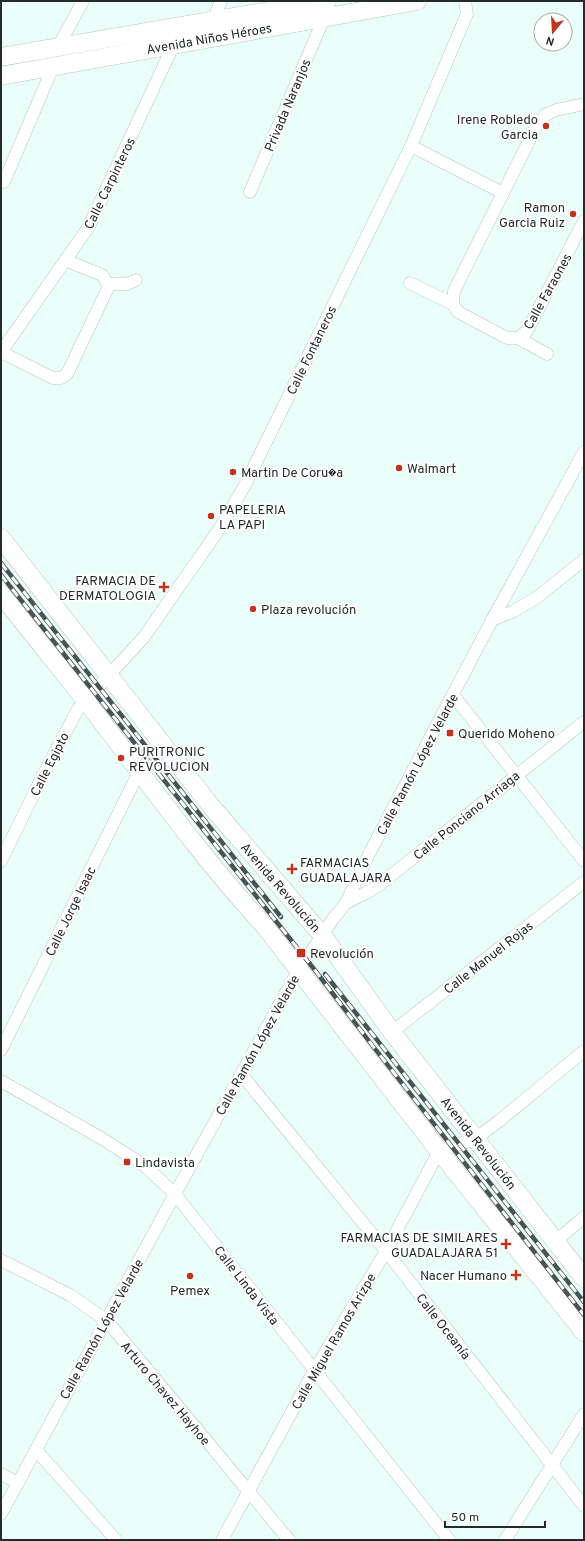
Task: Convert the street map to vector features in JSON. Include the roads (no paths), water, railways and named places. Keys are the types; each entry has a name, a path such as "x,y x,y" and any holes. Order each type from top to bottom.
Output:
{"main road":[{"name":"Avenida Niños Héroes","path":"1,57 213,20 417,1"},
{"name":"Avenida Niños Héroes","path":"1,76 205,39 326,9"},
{"name":"Avenida Revolución","path":"1,538 110,675 211,806 323,936 392,1032 584,1278"},
{"path":"1,594 85,700 231,890 263,924 439,1151 584,1332"}],"street":[{"path":"58,47 83,1"},
{"path":"205,39 221,1"},
{"name":"Calle Fontaneros","path":"110,675 144,637 220,528 242,489 410,146 467,14 464,1"},
{"name":"Privada Naranjos","path":"250,192 326,9"},
{"name":"Calle Carpinteros","path":"1,352 88,228 174,44"},
{"path":"4,182 53,67"},
{"path":"453,304 454,291 537,125 545,115 556,110 584,104"},
{"path":"410,146 504,193"},
{"name":"Calle Faraones","path":"518,338 527,330 581,235 584,221"},
{"path":"1,352 53,378 61,378 67,374 107,290 108,284 102,275 65,260"},
{"path":"108,284 127,284 136,280"},
{"path":"410,283 453,304 458,312 507,338 518,338 547,354"},
{"name":"Calle Ramón López Velarde","path":"1,1514 298,971 333,920 346,904 368,856 492,620 584,452"},
{"path":"492,620 514,611 536,598 584,560"},
{"name":"Calle Egipto","path":"3,854 70,722 85,700 110,675"},
{"path":"453,695 584,861"},
{"name":"Calle Ponciano Arriaga","path":"346,904 379,884 584,722"},
{"name":"Calle Jorge Isaac","path":"1,1050 139,772"},
{"name":"Calle Manuel Rojas","path":"392,1032 584,882"},
{"path":"439,1151 475,1139 584,1052"},
{"name":"Calle Oceanía","path":"241,1074 386,1251 584,1506"},
{"name":"Calle Linda Vista","path":"1,1081 101,1138 145,1166 175,1194 449,1540"},
{"name":"Calle Miguel Ramos Arizpe","path":"222,1540 314,1370 386,1251 439,1151"},
{"path":"556,1242 584,1217"},
{"name":"Arturo Chavez Hayhoe","path":"1,1260 70,1295 107,1321 289,1540"},
{"path":"505,1540 584,1414"},
{"path":"36,1450 116,1540"},
{"path":"1,1474 18,1482"}],"railway":[{"path":"1,563 281,917"},
{"path":"1,575 314,969 584,1315"},
{"path":"325,974 584,1302"}],"place":[{"name":"Irene Robledo Garcia","path":"546,126"},
{"name":"Ramon Garcia Ruiz","path":"573,214"},
{"name":"Walmart","path":"399,468"},
{"name":"Martin De Coru�a","path":"233,472"},
{"name":"PAPELERIA LA PAPI","path":"211,516"},
{"name":"FARMACIA DE DERMATOLOGIA","path":"164,587"},
{"name":"Plaza revolución","path":"253,609"},
{"name":"Querido Moheno","path":"450,733"},
{"name":"PURITRONIC REVOLUCION","path":"121,758"},
{"name":"FARMACIAS GUADALAJARA","path":"292,869"},
{"name":"Revolución","path":"301,953"},
{"name":"Lindavista","path":"127,1162"},
{"name":"FARMACIAS DE SIMILARES GUADALAJARA 51","path":"506,1244"},
{"name":"Nacer Humano","path":"516,1275"},
{"name":"Pemex","path":"190,1276"}]}
